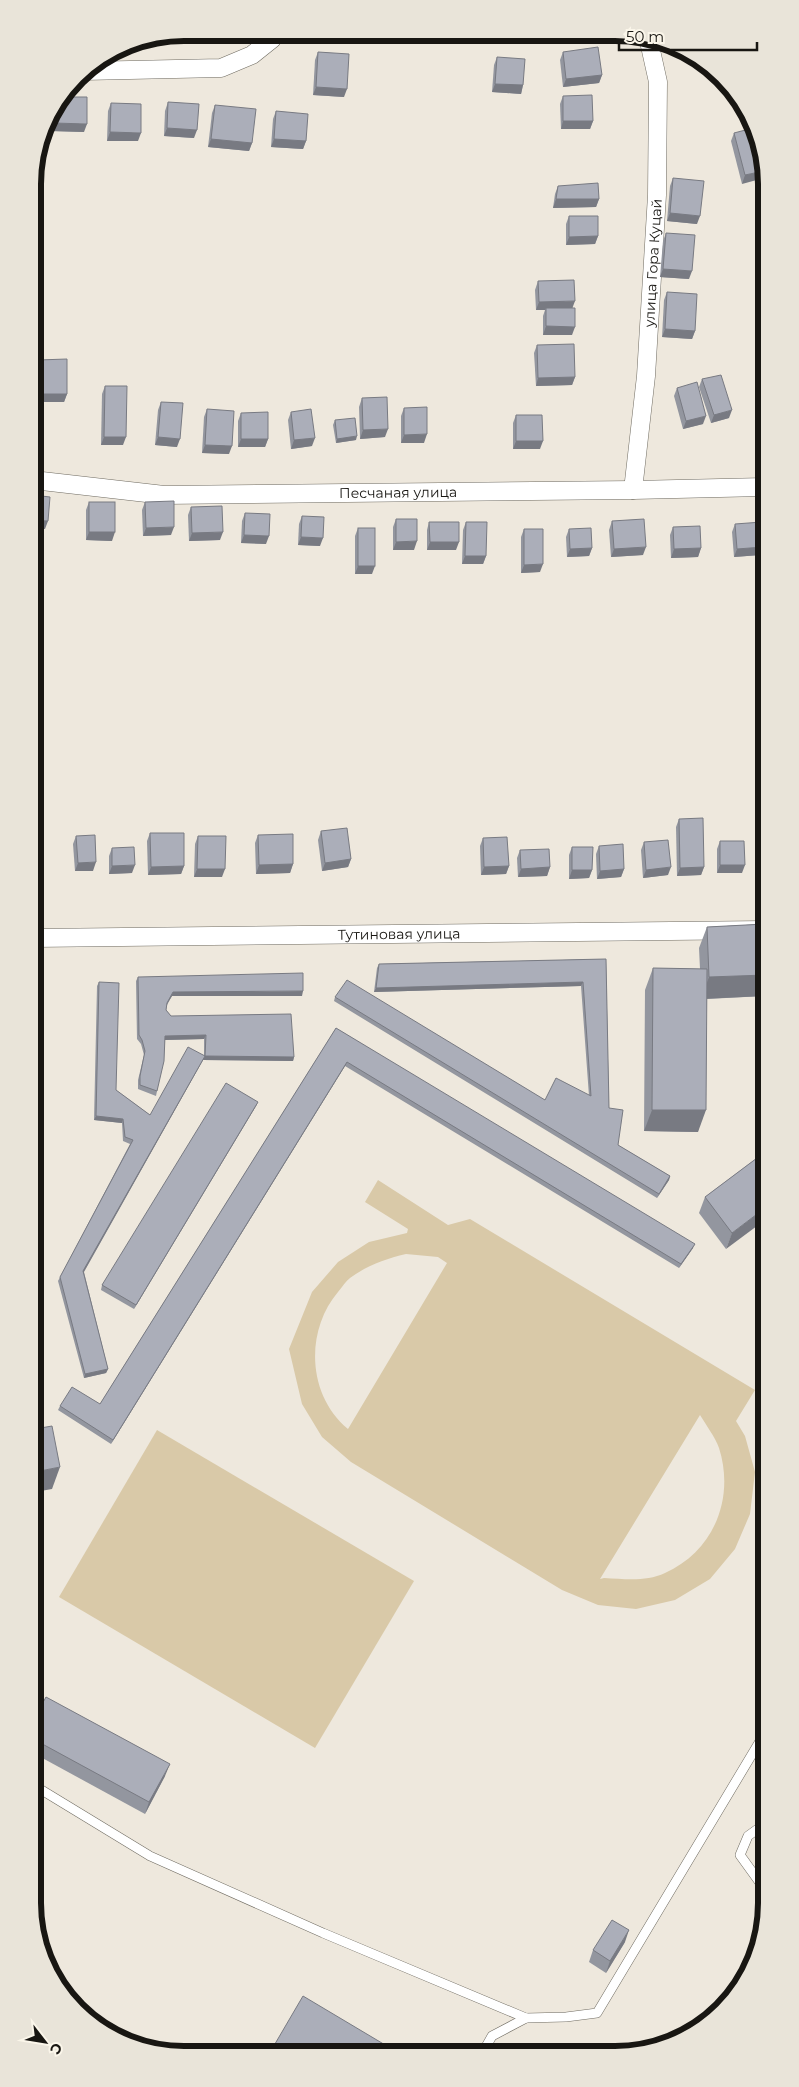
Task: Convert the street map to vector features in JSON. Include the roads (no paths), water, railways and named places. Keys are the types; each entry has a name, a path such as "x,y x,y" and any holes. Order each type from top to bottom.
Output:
{"street":[{"path":"97,71 221,68 252,55 270,41"},
{"name":"улица Гора Куцай","path":"633,490 646,376 657,195 658,82 650,46"},
{"name":"Песчаная улица","path":"42,481 164,494 758,487"},
{"name":"Тутиновая улица","path":"42,938 758,930"}],"lane":[{"path":"41,1790 150,1856 323,1932 526,2018 566,2017 597,2013 757,1746"},
{"path":"757,1829 748,1836 740,1855 757,1879"},
{"path":"486,2046 492,2036 526,2018"}]}
